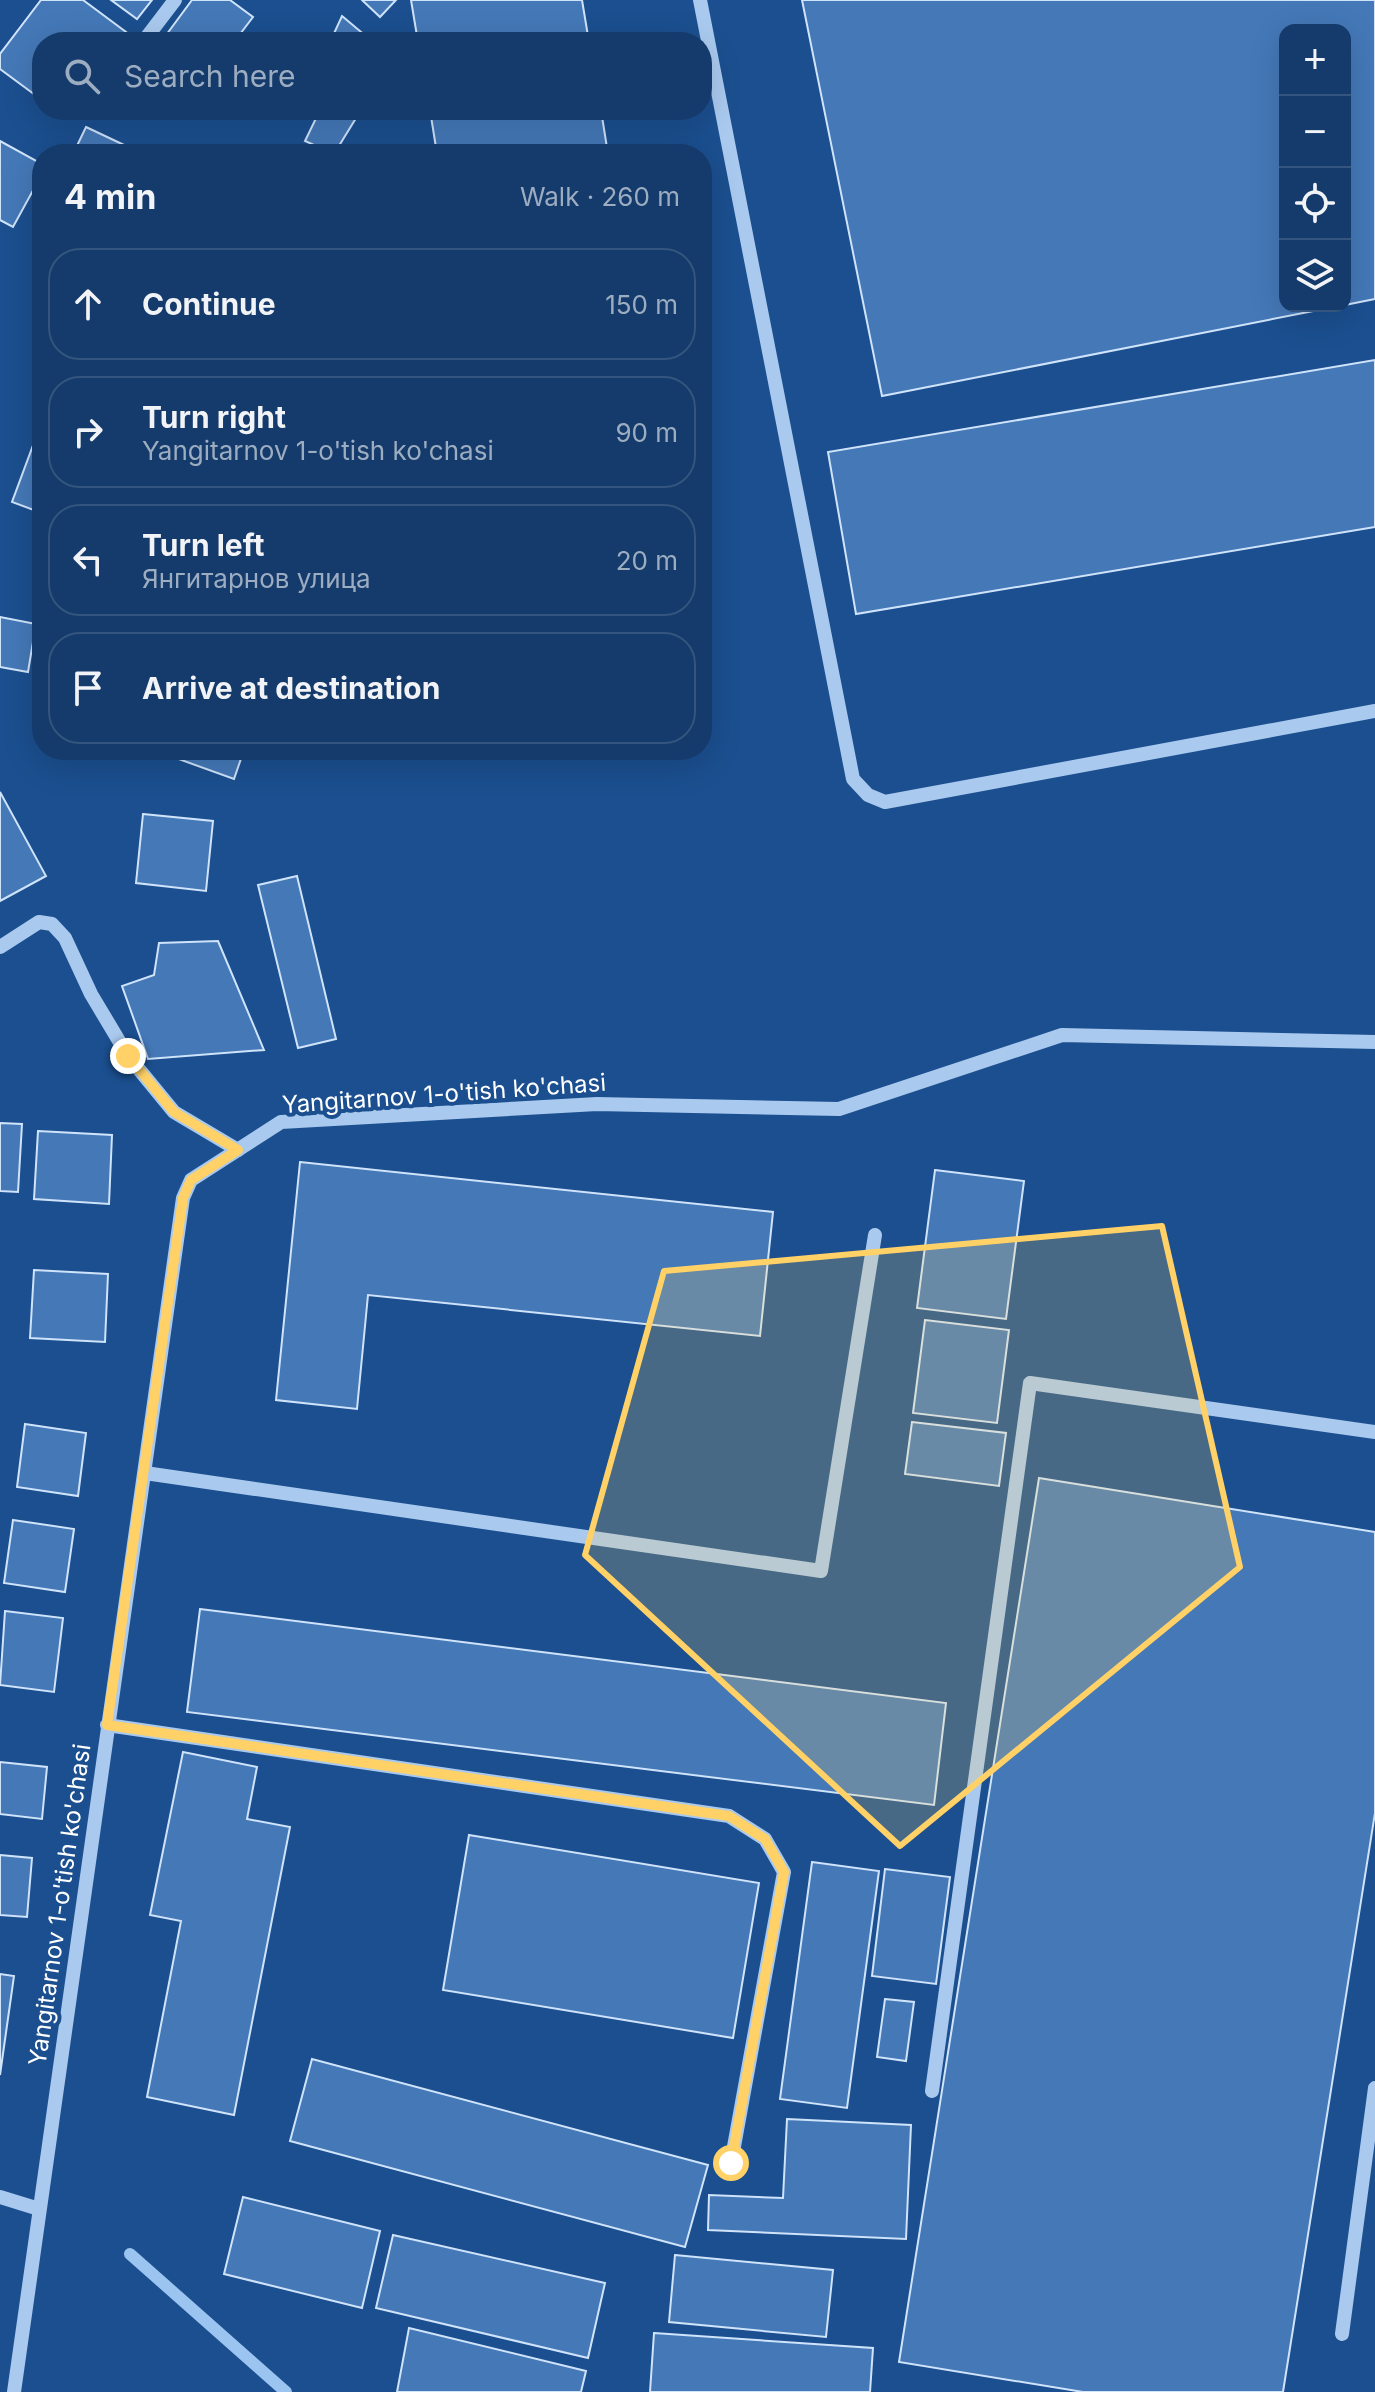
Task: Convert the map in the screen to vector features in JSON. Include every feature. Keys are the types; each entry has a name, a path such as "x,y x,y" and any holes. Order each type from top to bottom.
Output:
{"street":[{"path":"151,32 175,0"},
{"path":"700,0 706,32"},
{"path":"712,61 853,779 868,795 885,802 1375,711"},
{"path":"0,947 39,922 52,924 65,938 91,994 128,1056 146,1078 174,1112 238,1150"},
{"name":"Yangitarnov 1-o'tish ko'chasi","path":"14,2392 183,1198 191,1180 281,1122 597,1104 839,1109 1062,1035 1375,1042"},
{"path":"145,1473 821,1571 875,1235"},
{"path":"932,2091 1030,1383 1375,1432"},
{"path":"107,1725 729,1816 765,1839 784,1872 731,2163"},
{"path":"1342,2334 1375,2088"},
{"path":"0,2197 39,2209"}],"highlighted area":[{"path":"1162,1226 1240,1567 900,1846 585,1555 664,1271"}],"building":[{"path":"41,0 83,0 126,32 32,32 32,93 0,69 0,54"},
{"path":"111,0 152,0 137,19"},
{"path":"192,0 230,0 253,17 242,32 168,32"},
{"path":"362,0 396,0 380,17"},
{"path":"411,0 582,0 587,32 416,32"},
{"path":"802,0 1375,0 1375,299 1351,304 1351,24 1279,24 1279,312 1309,312 882,396"},
{"path":"342,16 361,32 335,32"},
{"path":"315,120 355,120 340,144 312,144 305,141"},
{"path":"432,120 603,120 606,144 435,144"},
{"path":"86,127 122,144 78,144"},
{"path":"0,141 32,159 32,192 13,227 0,220"},
{"path":"1375,360 1375,527 856,614 828,452"},
{"path":"32,448 32,509 12,502"},
{"path":"0,617 32,623 28,672 0,667"},
{"path":"181,760 241,760 234,779"},
{"path":"0,792 46,876 0,901"},
{"path":"143,814 213,821 206,891 136,883"},
{"path":"297,876 336,1039 298,1048 258,885"},
{"path":"218,941 264,1050 148,1059 122,986 154,975 159,943"},
{"path":"0,1123 22,1124 18,1192 0,1191"},
{"path":"38,1131 112,1135 109,1204 34,1199"},
{"path":"300,1162 773,1212 760,1336 368,1295 357,1409 276,1400"},
{"path":"935,1170 1024,1181 1006,1319 917,1308"},
{"path":"34,1270 108,1274 105,1342 30,1338"},
{"path":"925,1320 1009,1330 997,1423 913,1413"},
{"path":"912,1422 1006,1433 999,1486 905,1474"},
{"path":"25,1424 86,1433 78,1496 17,1487"},
{"path":"1039,1478 1375,1532 1375,1813 1283,2392 1083,2392 899,2362"},
{"path":"13,1520 74,1529 65,1592 4,1583"},
{"path":"200,1609 946,1703 934,1805 187,1712"},
{"path":"5,1611 63,1618 54,1692 0,1685"},
{"path":"183,1752 257,1767 247,1819 290,1827 234,2115 147,2097 181,1921 150,1915"},
{"path":"0,1762 47,1767 42,1819 0,1814"},
{"path":"469,1835 759,1883 733,2038 443,1990"},
{"path":"0,1855 32,1858 27,1917 0,1915"},
{"path":"812,1862 879,1871 847,2108 780,2099"},
{"path":"885,1869 950,1877 936,1984 872,1976"},
{"path":"0,1974 14,1976 0,2075"},
{"path":"885,1999 914,2002 906,2061 877,2057"},
{"path":"312,2059 708,2165 685,2247 290,2141"},
{"path":"787,2119 911,2125 906,2239 708,2230 709,2195 783,2198"},
{"path":"243,2197 380,2231 362,2308 224,2274"},
{"path":"393,2235 605,2283 588,2358 376,2308"},
{"path":"675,2255 833,2270 826,2337 669,2322"},
{"path":"409,2328 586,2371 581,2392 397,2392"},
{"path":"654,2333 873,2348 870,2392 650,2392"}],"waterway":[{"path":"130,2254 286,2392"}],"route":[{"path":"128,1056 174,1112 238,1150 191,1180 183,1198 107,1725 729,1816 765,1839 784,1872 731,2163"}]}
